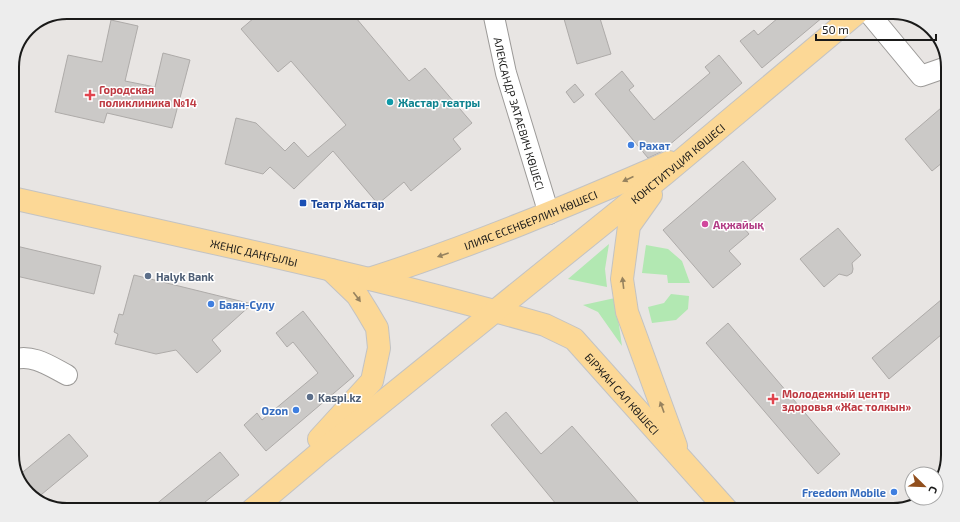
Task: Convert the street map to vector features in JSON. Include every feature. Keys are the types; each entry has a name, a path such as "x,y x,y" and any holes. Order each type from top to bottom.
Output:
{"main road":[{"name":"КОНСТИТУЦИЯ КӨШЕСІ","path":"495,311 666,173 850,19"},
{"name":"ІЛИЯС ЕСЕНБЕРЛИН КӨШЕСІ","path":"369,279 462,248 549,214 690,152"},
{"path":"666,173 629,226 622,279 628,312 680,457"},
{"name":"ЖЕҢІС ДАҢҒЫЛЫ","path":"19,199 186,235 330,269 495,311"},
{"path":"281,485 319,438 372,382 379,348 377,328 357,295 330,269"},
{"path":"260,503 495,311"},
{"name":"БІРЖАН САЛ КӨШЕСІ","path":"495,311 545,325 574,339 721,503"}],"street":[{"name":"АЛЕКСАНДР ЗАТАЕВИЧ КӨШЕСІ","path":"494,19 506,73 549,214"},
{"path":"874,19 921,76 941,69"},
{"path":"19,358 36,359 67,375"}],"green space":[{"path":"609,244 605,269 607,287 568,279"},
{"path":"646,245 668,249 682,261 690,283 668,283 667,275 642,273"},
{"path":"671,294 689,296 688,309 676,320 652,323 648,307 664,303"},
{"path":"615,298 622,346 598,312 583,305"}],"building":[{"name":"Жастар театры","path":"253,19 357,19 409,81 425,68 472,123 453,139 461,149 411,191 404,182 378,204 333,151 294,189 270,167 263,174 225,164 236,118 256,123 285,151 294,142 308,157 346,125 291,61 278,72 241,29"},
{"path":"564,19 600,19 611,54 577,64"},
{"path":"777,19 821,19 762,68 740,41 754,30 758,35"},
{"path":"111,20 138,26 125,81 155,87 163,53 190,60 172,128 107,113 104,123 55,112 68,55 102,62"},
{"path":"719,55 742,83 661,152 648,158 595,94 622,71 634,86 629,90 654,120 710,73 705,67"},
{"path":"575,84 584,95 574,103 566,92"},
{"path":"941,108 941,164 932,171 905,139"},
{"name":"Ақжайық","path":"743,161 776,199 743,227 749,234 729,251 741,264 713,288 663,230"},
{"path":"838,228 861,255 852,263 852,273 847,276 839,274 824,287 800,259"},
{"path":"19,247 101,266 94,294 19,277"},
{"path":"134,275 252,304 212,340 221,351 197,373 176,350 156,354 115,344 118,334 114,332 119,314 123,315"},
{"path":"941,300 941,335 889,379 872,358"},
{"path":"303,311 354,376 266,451 244,425 257,413 262,420 318,373 293,342 287,347 276,333"},
{"name":"Молодежный центр здоровья «Жас толкын»","path":"728,323 840,454 818,474 706,343"},
{"path":"506,412 541,454 572,426 639,503 555,503 491,425"},
{"path":"69,434 88,456 41,495 31,487 23,472"},
{"path":"220,452 239,475 204,503 158,503"}],"place":[{"name":"Городская поликлиника №14","path":"90,95"},
{"name":"Жастар театры","path":"390,102"},
{"name":"Рахат","path":"631,145"},
{"name":"Театр Жастар","path":"303,203"},
{"name":"Ақжайық","path":"705,224"},
{"name":"Halyk Bank","path":"148,276"},
{"name":"Баян-Сулу","path":"211,304"},
{"name":"Kaspi.kz","path":"310,397"},
{"name":"Молодежный центр здоровья «Жас толкын»","path":"773,399"},
{"name":"Ozon","path":"296,410"},
{"name":"Freedom Mobile","path":"894,492"}]}
